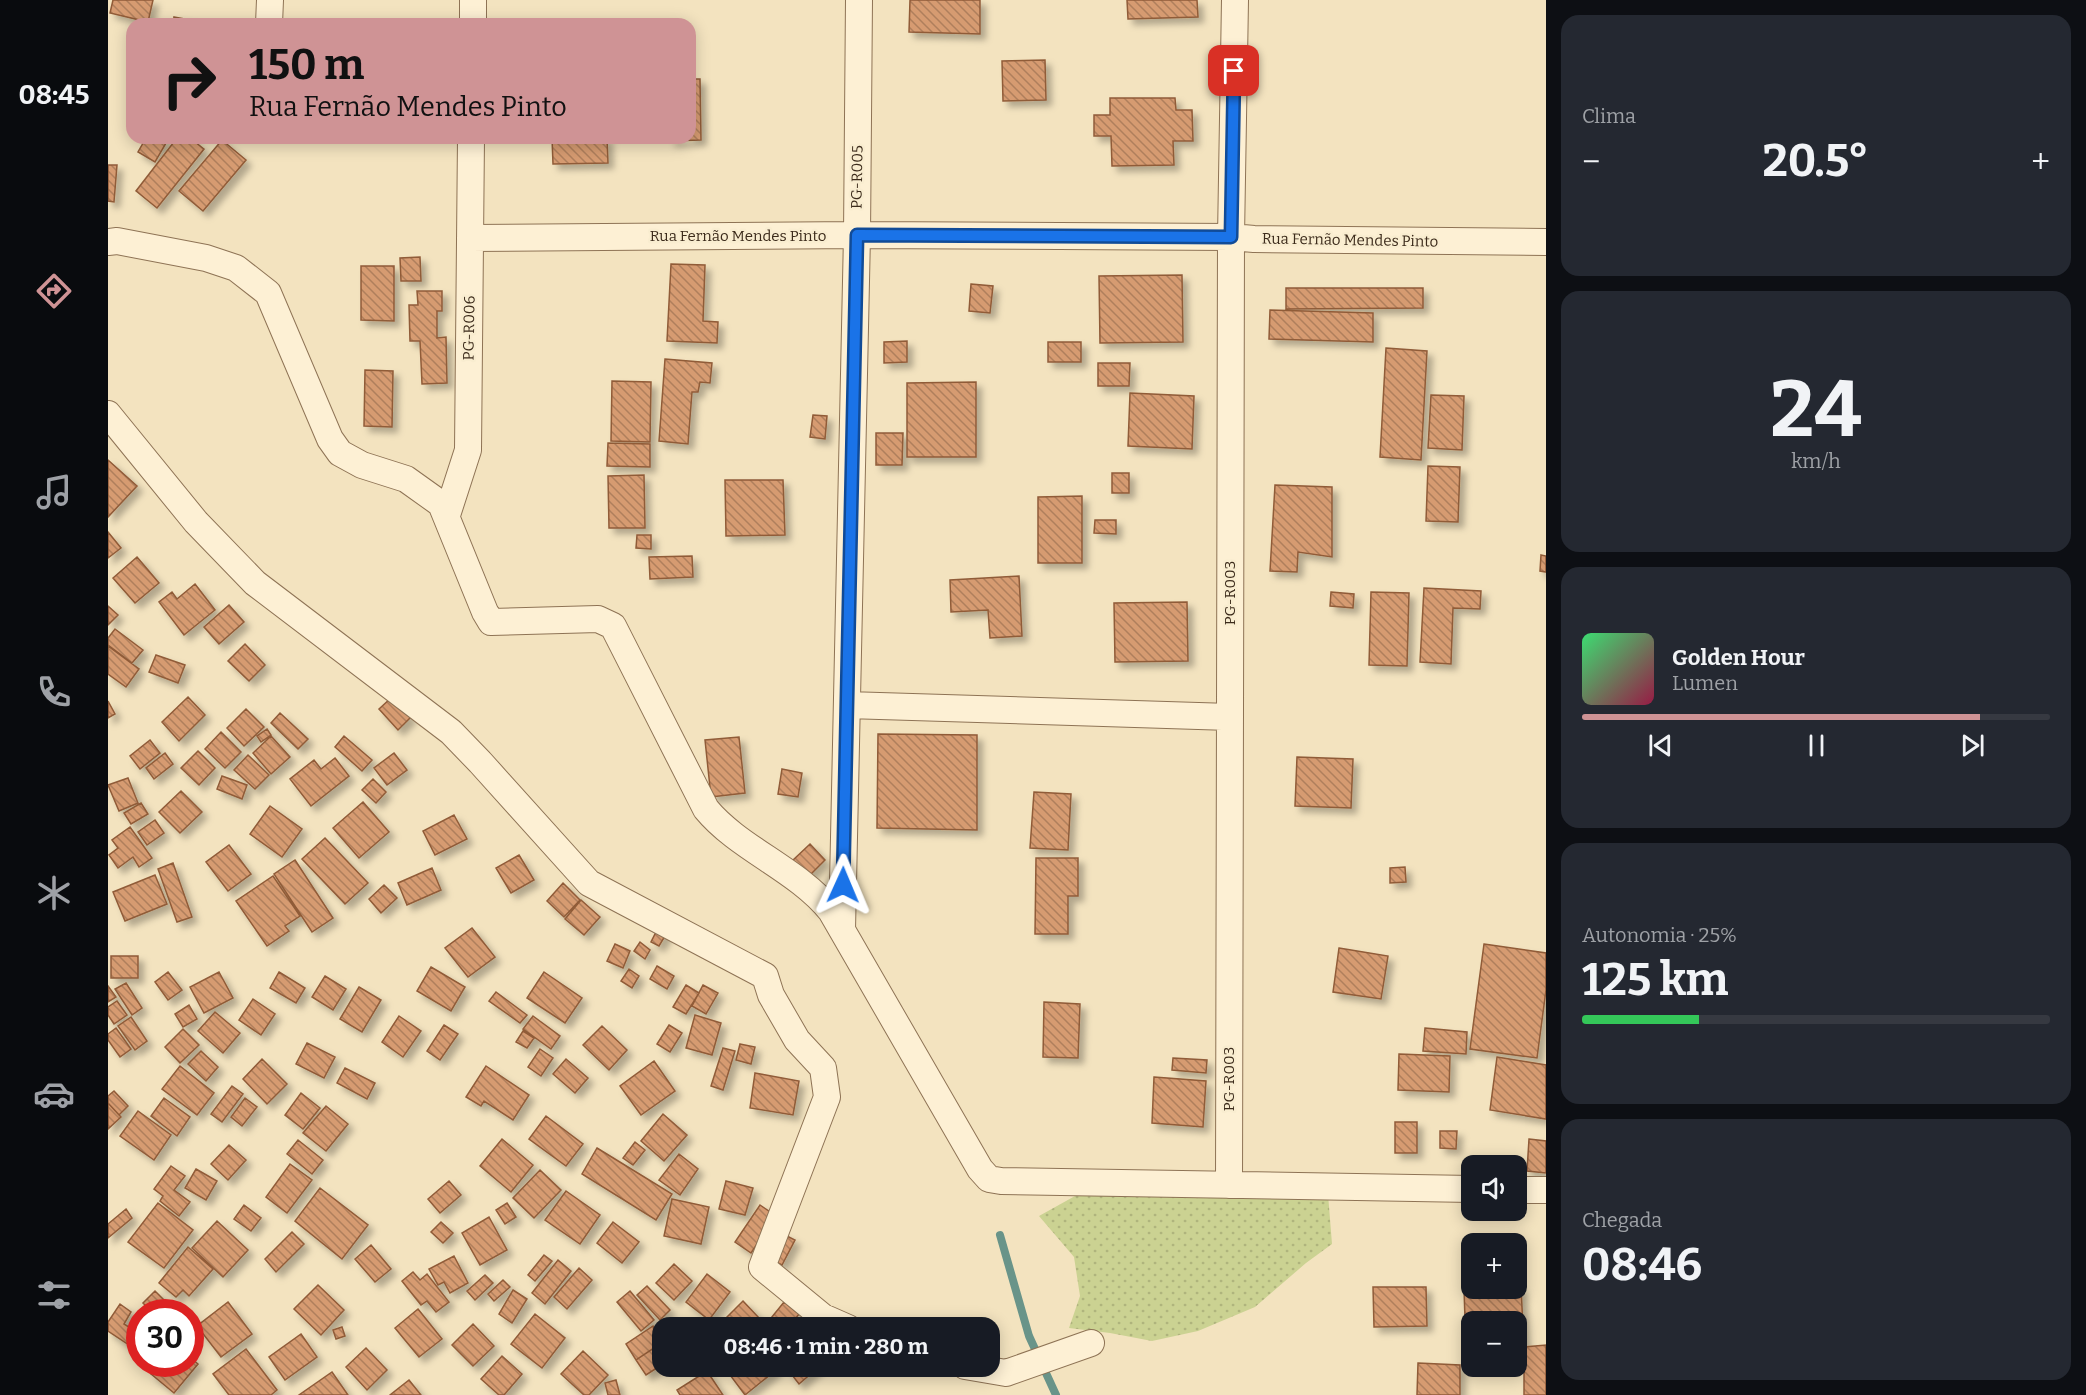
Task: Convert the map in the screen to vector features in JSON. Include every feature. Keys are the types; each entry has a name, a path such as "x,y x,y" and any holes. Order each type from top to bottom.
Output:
{"street":[{"path":"269,18 270,0"},
{"path":"473,0 473,18"},
{"name":"PG-R005","path":"842,930 857,235 859,0"},
{"name":"PG-R003","path":"1229,1185 1231,237 1236,0"},
{"name":"PG-R006","path":"447,515 468,450 471,144"},
{"name":"Rua Fernão Mendes Pinto","path":"470,238 857,235 1546,242"},
{"path":"108,242 206,258 236,268 268,293 330,439 340,453 362,465 406,479 441,504 491,622 598,619 613,626 706,809 719,824 816,894 831,911 980,1169 989,1179 1461,1189"},
{"path":"108,414 196,522 255,583 451,732 589,883 765,976 771,995 797,1040 823,1068 827,1097 762,1267 823,1317"},
{"path":"847,705 1230,717"},
{"path":"1527,1190 1546,1190"},
{"path":"1000,1372 1006,1373 1091,1343"}],"green space":[{"path":"1102,1181 1328,1194 1332,1244 1255,1307 1198,1331 1152,1341 1069,1328 1080,1296 1074,1257 1039,1216"}],"building":[{"path":"113,0 153,0 149,18 131,18 110,13"},
{"path":"910,0 980,0 980,34 909,32"},
{"path":"1127,0 1197,0 1198,17 1128,19"},
{"path":"1045,60 1046,100 1003,101 1002,61"},
{"path":"696,79 700,79 701,140 696,140"},
{"path":"1110,98 1175,98 1176,110 1192,110 1193,141 1173,141 1174,165 1112,166 1111,136 1094,136 1094,115 1110,115"},
{"path":"143,144 166,144 155,162 138,152"},
{"path":"172,144 198,144 204,149 157,208 136,191"},
{"path":"219,144 227,144 246,160 203,211 179,191"},
{"path":"552,144 607,144 608,163 553,164"},
{"path":"108,165 117,165 114,202 108,201"},
{"path":"420,257 421,281 401,281 400,258"},
{"path":"671,264 705,265 703,321 718,322 717,343 667,341"},
{"path":"361,266 394,266 394,321 361,320"},
{"path":"1182,275 1183,342 1100,343 1099,276"},
{"path":"971,284 993,286 990,313 969,311"},
{"path":"1286,288 1423,288 1423,308 1286,309"},
{"path":"417,291 442,291 442,311 437,311 437,338 446,337 447,383 422,384 420,341 410,341 409,305 418,305"},
{"path":"1270,310 1373,313 1373,342 1269,339"},
{"path":"907,341 907,362 884,363 884,342"},
{"path":"1048,342 1081,342 1081,362 1048,362"},
{"path":"1386,348 1427,351 1421,460 1380,457"},
{"path":"665,359 712,363 710,383 700,382 698,392 692,392 688,444 659,441"},
{"path":"1098,363 1130,363 1129,386 1098,386"},
{"path":"365,370 393,371 392,427 364,426"},
{"path":"612,381 651,382 650,442 611,441"},
{"path":"976,382 976,457 907,457 907,383"},
{"path":"1130,393 1194,396 1192,449 1128,446"},
{"path":"1431,395 1464,396 1462,450 1428,448"},
{"path":"813,415 827,416 825,439 810,437"},
{"path":"876,433 903,433 902,465 876,465"},
{"path":"608,443 650,444 650,467 607,466"},
{"path":"108,460 137,486 108,517"},
{"path":"1428,466 1460,467 1458,522 1426,521"},
{"path":"1112,473 1129,473 1129,493 1112,493"},
{"path":"644,475 645,528 609,528 608,476"},
{"path":"725,480 783,480 785,535 726,536"},
{"path":"1275,485 1332,487 1332,557 1298,552 1297,572 1270,571"},
{"path":"1082,496 1082,563 1038,563 1038,497"},
{"path":"1095,520 1116,520 1116,534 1094,533"},
{"path":"108,532 121,548 108,558"},
{"path":"637,535 651,535 651,549 636,548"},
{"path":"1541,555 1546,556 1546,572 1540,571"},
{"path":"692,556 693,577 650,579 649,557"},
{"path":"137,557 159,583 135,603 113,578"},
{"path":"1019,576 1022,636 990,638 988,610 951,612 950,580"},
{"path":"195,584 215,610 184,635 159,602 172,592 177,599"},
{"path":"1424,588 1481,591 1480,609 1453,608 1451,664 1420,662"},
{"path":"1331,592 1354,594 1353,608 1330,606"},
{"path":"1371,592 1409,593 1407,666 1369,665"},
{"path":"1187,602 1188,661 1115,662 1114,603"},
{"path":"229,605 244,622 219,644 204,627"},
{"path":"108,606 118,615 108,625"},
{"path":"115,629 143,650 132,663 108,645 108,638"},
{"path":"245,644 265,665 249,681 228,661"},
{"path":"108,646 139,669 126,687 108,674"},
{"path":"156,655 185,665 178,683 149,672"},
{"path":"188,697 205,715 179,741 162,722"},
{"path":"392,697 411,717 398,730 379,709"},
{"path":"108,701 115,714 108,718"},
{"path":"246,709 264,727 244,746 227,728"},
{"path":"280,713 308,739 298,749 271,723"},
{"path":"267,729 271,735 261,742 257,736"},
{"path":"221,732 241,752 225,768 205,749"},
{"path":"878,734 977,735 977,830 877,828"},
{"path":"271,736 290,757 271,774 253,753"},
{"path":"344,736 372,760 362,771 335,747"},
{"path":"739,737 745,793 711,797 705,740"},
{"path":"150,740 160,753 140,769 130,756"},
{"path":"198,751 215,768 199,785 181,768"},
{"path":"165,753 173,764 154,779 146,768"},
{"path":"394,753 407,770 387,785 374,768"},
{"path":"248,755 269,775 255,789 234,770"},
{"path":"1297,757 1353,759 1351,808 1295,806"},
{"path":"335,758 349,776 311,806 290,779 314,760 321,769"},
{"path":"782,769 802,773 798,797 778,794"},
{"path":"222,776 247,785 242,799 217,789"},
{"path":"128,778 138,803 119,811 108,785"},
{"path":"373,779 386,792 376,803 362,790"},
{"path":"181,791 202,812 180,833 159,812"},
{"path":"1034,792 1071,794 1068,850 1030,848"},
{"path":"363,802 389,832 359,858 333,828"},
{"path":"141,803 148,814 131,824 124,813"},
{"path":"270,806 302,829 282,857 250,834"},
{"path":"454,815 467,839 435,855 423,831"},
{"path":"155,820 164,833 147,845 138,832"},
{"path":"130,827 152,858 139,867 133,857 118,868 109,855 118,848 112,840"},
{"path":"325,838 368,883 345,904 302,859"},
{"path":"810,844 825,860 808,877 792,861"},
{"path":"229,845 251,874 228,891 206,862"},
{"path":"519,855 534,880 511,893 496,868"},
{"path":"1036,858 1078,858 1078,896 1068,896 1068,934 1035,934"},
{"path":"295,860 333,918 312,932 274,874"},
{"path":"173,863 192,917 177,922 158,869"},
{"path":"1405,867 1406,882 1390,883 1390,868"},
{"path":"432,868 441,890 407,905 398,883"},
{"path":"155,875 167,904 125,921 113,892"},
{"path":"273,876 300,916 285,926 289,931 267,946 236,901"},
{"path":"563,883 580,900 564,917 547,901"},
{"path":"384,885 397,898 381,913 369,899"},
{"path":"581,900 600,917 584,935 565,919"},
{"path":"659,926 668,931 659,946 651,942"},
{"path":"472,928 495,957 468,977 445,948"},
{"path":"640,942 650,950 645,959 634,951"},
{"path":"615,944 630,951 623,968 607,961"},
{"path":"1484,944 1546,953 1546,990 1537,1058 1470,1049"},
{"path":"1339,948 1388,956 1381,999 1333,992"},
{"path":"111,956 138,956 138,978 111,978"},
{"path":"657,966 674,976 667,989 650,979"},
{"path":"431,967 465,987 451,1011 417,991"},
{"path":"629,969 639,976 632,988 621,981"},
{"path":"168,972 182,990 168,1000 155,982"},
{"path":"219,972 233,998 204,1013 190,987"},
{"path":"279,972 305,988 296,1003 270,988"},
{"path":"544,972 582,998 565,1023 527,998"},
{"path":"325,976 346,989 333,1010 312,997"},
{"path":"126,983 142,1008 132,1015 115,989"},
{"path":"686,985 699,993 686,1014 673,1007"},
{"path":"703,985 718,993 706,1014 692,1006"},
{"path":"108,986 116,997 108,1002"},
{"path":"359,987 381,1000 362,1032 340,1019"},
{"path":"496,992 527,1015 520,1023 489,1001"},
{"path":"253,999 275,1014 261,1035 239,1020"},
{"path":"117,1001 127,1015 114,1024 108,1015 108,1007"},
{"path":"1044,1002 1080,1004 1078,1058 1043,1057"},
{"path":"189,1005 197,1019 183,1027 175,1014"},
{"path":"215,1012 240,1033 223,1053 198,1031"},
{"path":"695,1015 721,1023 712,1055 686,1048"},
{"path":"399,1016 421,1031 403,1057 382,1042"},
{"path":"533,1016 560,1036 551,1049 523,1029"},
{"path":"131,1017 147,1041 135,1050 118,1026"},
{"path":"444,1025 458,1034 440,1060 427,1051"},
{"path":"669,1025 682,1033 670,1052 657,1044"},
{"path":"602,1026 627,1050 609,1070 583,1045"},
{"path":"116,1028 131,1049 120,1057 108,1040 108,1034"},
{"path":"1425,1028 1467,1032 1466,1054 1423,1051"},
{"path":"183,1029 199,1045 180,1063 165,1047"},
{"path":"523,1031 534,1038 527,1048 516,1042"},
{"path":"307,1043 335,1057 324,1078 296,1064"},
{"path":"740,1044 755,1047 751,1064 736,1060"},
{"path":"723,1048 735,1051 723,1090 711,1086"},
{"path":"540,1049 553,1058 541,1076 528,1067"},
{"path":"201,1051 218,1067 206,1081 188,1064"},
{"path":"1399,1054 1450,1056 1449,1092 1398,1090"},
{"path":"1497,1057 1546,1065 1546,1119 1490,1110"},
{"path":"1173,1058 1207,1060 1206,1073 1172,1070"},
{"path":"262,1059 287,1084 267,1104 243,1079"},
{"path":"566,1059 588,1078 575,1093 553,1074"},
{"path":"654,1061 675,1091 641,1115 620,1086"},
{"path":"180,1066 214,1093 197,1115 162,1089"},
{"path":"486,1066 529,1095 513,1120 484,1101 481,1106 466,1097"},
{"path":"345,1068 375,1083 367,1099 337,1083"},
{"path":"755,1073 799,1081 793,1115 750,1108"},
{"path":"1154,1077 1206,1081 1203,1127 1152,1123"},
{"path":"232,1086 243,1094 222,1122 211,1114"},
{"path":"114,1091 128,1106 119,1115 108,1103 108,1096"},
{"path":"301,1093 320,1108 303,1129 285,1115"},
{"path":"164,1098 190,1117 177,1136 151,1116"},
{"path":"245,1098 257,1107 242,1126 231,1117"},
{"path":"108,1103 121,1117 108,1129"},
{"path":"326,1106 348,1124 326,1151 303,1133"},
{"path":"138,1111 171,1135 154,1160 120,1136"},
{"path":"663,1114 687,1135 664,1161 641,1141"},
{"path":"546,1116 583,1144 566,1166 529,1139"},
{"path":"1395,1122 1417,1122 1417,1153 1395,1153"},
{"path":"1440,1131 1457,1131 1456,1149 1440,1148"},
{"path":"502,1139 533,1165 511,1192 480,1166"},
{"path":"1529,1139 1546,1141 1546,1173 1527,1171"},
{"path":"298,1140 323,1160 312,1174 287,1154"},
{"path":"635,1142 645,1150 633,1165 623,1158"},
{"path":"229,1145 246,1160 228,1180 211,1164"},
{"path":"597,1148 672,1194 656,1220 582,1174"},
{"path":"679,1154 698,1169 680,1195 659,1180"},
{"path":"290,1164 312,1180 287,1213 266,1197"},
{"path":"171,1166 185,1176 174,1190 190,1202 179,1216 160,1201 163,1196 154,1189"},
{"path":"196,1169 217,1181 206,1200 185,1188"},
{"path":"540,1170 561,1190 534,1218 513,1198"},
{"path":"449,1181 461,1195 440,1213 428,1199"},
{"path":"726,1181 753,1188 745,1215 719,1209"},
{"path":"320,1188 368,1225 342,1259 295,1221"},
{"path":"566,1191 600,1215 580,1244 545,1220"},
{"path":"672,1199 709,1207 701,1244 664,1236"},
{"path":"158,1203 193,1230 164,1268 128,1242"},
{"path":"507,1203 516,1217 505,1224 496,1210"},
{"path":"244,1205 261,1218 251,1231 234,1219"},
{"path":"760,1205 776,1216 751,1253 735,1242"},
{"path":"126,1209 132,1218 108,1238 108,1224"},
{"path":"489,1217 507,1250 480,1265 462,1233"},
{"path":"217,1221 248,1250 223,1277 192,1248"},
{"path":"441,1222 453,1233 443,1243 431,1232"},
{"path":"613,1222 639,1242 622,1263 597,1243"},
{"path":"292,1232 304,1244 276,1272 265,1259"},
{"path":"781,1233 795,1240 782,1265 768,1258"},
{"path":"371,1245 391,1269 375,1282 355,1259"},
{"path":"188,1247 213,1269 189,1296 183,1290 176,1297 159,1283"},
{"path":"544,1255 552,1261 535,1281 528,1275"},
{"path":"454,1256 468,1283 450,1293 444,1282 438,1285 429,1269"},
{"path":"558,1260 571,1271 545,1304 532,1293"},
{"path":"674,1264 692,1281 674,1300 656,1283"},
{"path":"579,1268 592,1280 567,1309 554,1297"},
{"path":"413,1272 420,1280 427,1274 449,1302 436,1312 427,1301 421,1305 402,1281"},
{"path":"707,1274 730,1292 711,1317 705,1317 686,1302"},
{"path":"485,1275 493,1283 475,1300 467,1291"},
{"path":"503,1280 510,1287 494,1301 488,1294"},
{"path":"318,1285 344,1310 321,1335 294,1309"},
{"path":"647,1286 670,1310 663,1317 657,1317 637,1295"},
{"path":"1373,1287 1426,1287 1427,1326 1374,1327"},
{"path":"513,1290 527,1299 512,1323 499,1314"},
{"path":"155,1291 163,1299 147,1299"},
{"path":"630,1291 652,1318 652,1322 641,1331 617,1302"},
{"path":"1464,1299 1522,1299 1522,1311 1465,1311"},
{"path":"743,1301 758,1317 727,1317"},
{"path":"228,1302 252,1334 221,1357 204,1335 204,1321"},
{"path":"784,1302 799,1314 797,1317 772,1317"},
{"path":"120,1304 126,1308 124,1324 126,1325 126,1343 108,1331 108,1322"},
{"path":"418,1309 442,1339 419,1357 395,1328"},
{"path":"535,1314 565,1338 542,1368 511,1344"},
{"path":"473,1324 494,1346 473,1366 452,1345"},
{"path":"342,1327 345,1336 336,1339 333,1330"},
{"path":"652,1327 652,1349 636,1360 626,1344"},
{"path":"301,1334 317,1357 285,1380 269,1357"},
{"path":"1546,1345 1546,1395 1524,1395 1524,1377 1527,1377 1527,1347"},
{"path":"366,1348 387,1370 367,1390 346,1367"},
{"path":"246,1349 277,1390 271,1395 229,1395 213,1374"},
{"path":"652,1349 652,1371 646,1375 636,1360"},
{"path":"583,1351 608,1375 589,1395 584,1395 561,1374"},
{"path":"502,1356 522,1374 504,1395 499,1395 481,1379"},
{"path":"1418,1363 1460,1365 1460,1395 1417,1395"},
{"path":"332,1372 348,1395 299,1395"},
{"path":"155,1377 187,1377 174,1393"},
{"path":"698,1377 711,1377 723,1395 680,1395 677,1390"},
{"path":"732,1377 767,1377 745,1395"},
{"path":"794,1377 807,1377 799,1384"},
{"path":"409,1380 421,1395 390,1395"},
{"path":"616,1380 620,1395 608,1395 605,1383"}],"waterway":[{"path":"1000,1235 1029,1336 1056,1395"}],"route":[{"path":"843,885 857,235 1231,237 1234,71"}]}
